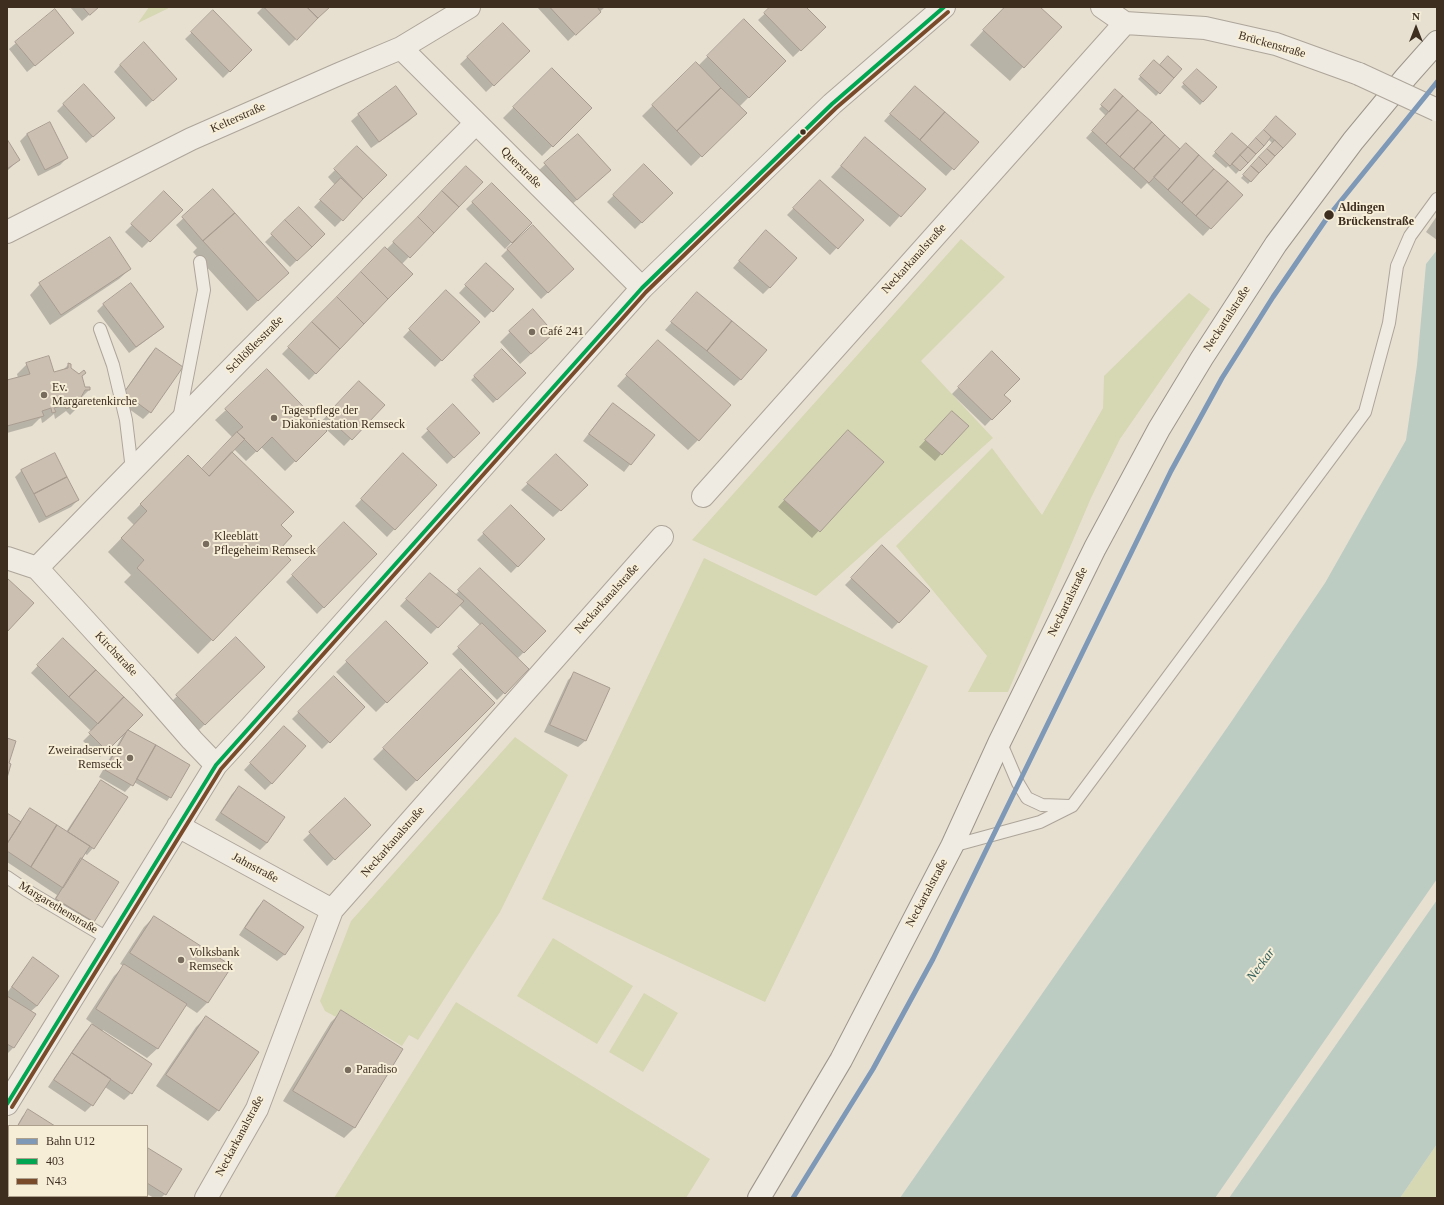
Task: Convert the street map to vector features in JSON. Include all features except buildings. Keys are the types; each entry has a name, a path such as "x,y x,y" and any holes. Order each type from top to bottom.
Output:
{"street":[{"name":"Kelterstraße","path":"7,232 191,139 401,48 469,7"},
{"path":"7,1104 216,765 642,288 832,104 944,7"},
{"path":"1102,7 1124,23"},
{"name":"Brückenstraße","path":"1124,23 1212,29 1276,44 1359,74 1437,110"},
{"name":"Neckarkanalstraße","path":"703,496 1124,23"},
{"name":"Neckartalstraße","path":"759,1198 841,1060 952,846 1000,741 1095,548 1159,429 1202,358 1276,244 1353,141 1437,42"},
{"name":"Querstraße","path":"401,48 642,288"},
{"name":"Schlößlesstraße","path":"37,568 179,422 476,123"},
{"name":"Neckarkanalstraße","path":"206,1198 257,1108 332,910 662,537"},
{"name":"Kirchstraße","path":"7,558 37,568 216,765"},
{"name":"Jahnstraße","path":"178,826 332,910"}],"lane":[{"path":"952,846 1040,822 1072,806 1366,412 1389,323 1397,266 1410,236 1437,199"},
{"path":"179,422 204,290 200,262"},
{"path":"100,329 113,365 126,420 132,470"},
{"path":"1000,741 1018,783 1027,798 1042,804 1072,806"},
{"name":"Margarethenstraße","path":"7,877 26,890 109,939"}],"green space":[{"path":"149,7 171,7 138,23"},
{"path":"961,239 1005,277 921,361 993,438 816,596 692,540"},
{"path":"1189,293 1210,309 1120,439 1091,498 1008,692 968,692 987,656 896,546 992,448 1042,515 1103,408 1104,376"},
{"path":"704,558 928,666 765,1002 542,899"},
{"path":"515,737 568,775 500,912 418,1040 409,1035 402,1046 341,1010 336,1017 325,1011 320,1001 351,921"},
{"path":"553,938 633,986 597,1044 517,996"},
{"path":"644,993 678,1013 643,1072 609,1052"},
{"path":"456,1002 710,1159 686,1198 334,1198"},
{"path":"1437,1144 1437,1198 1400,1198"}],"water":[{"name":"Neckar","path":"1437,250 1437,879 1215,1198 900,1198 1229,725 1325,583 1406,440 1417,365 1426,264"},
{"path":"1437,900 1437,1144 1400,1198 1229,1198"}],"rail line":[{"name":"U12","path":"793,1198 873,1069 933,959 1171,471 1222,378 1273,297 1327,218 1437,82"}],"transit line":[{"name":"403","path":"7,1104 216,765 642,288 832,104 944,7"},
{"name":"N43","path":"12,1107 221,769 646,292 836,108 948,12"}],"place":[{"name":"Aldingen Brückenstraße","path":"1329,215"},
{"name":"Café 241","path":"532,332"},
{"name":"Ev. Margaretenkirche","path":"44,395"},
{"name":"Tagespflege der Diakoniestation Remseck","path":"274,418"},
{"name":"Kleeblatt Pflegeheim Remseck","path":"206,544"},
{"name":"Zweiradservice Remseck","path":"130,758"},
{"name":"Volksbank Remseck","path":"181,960"},
{"name":"Paradiso","path":"348,1070"}]}
